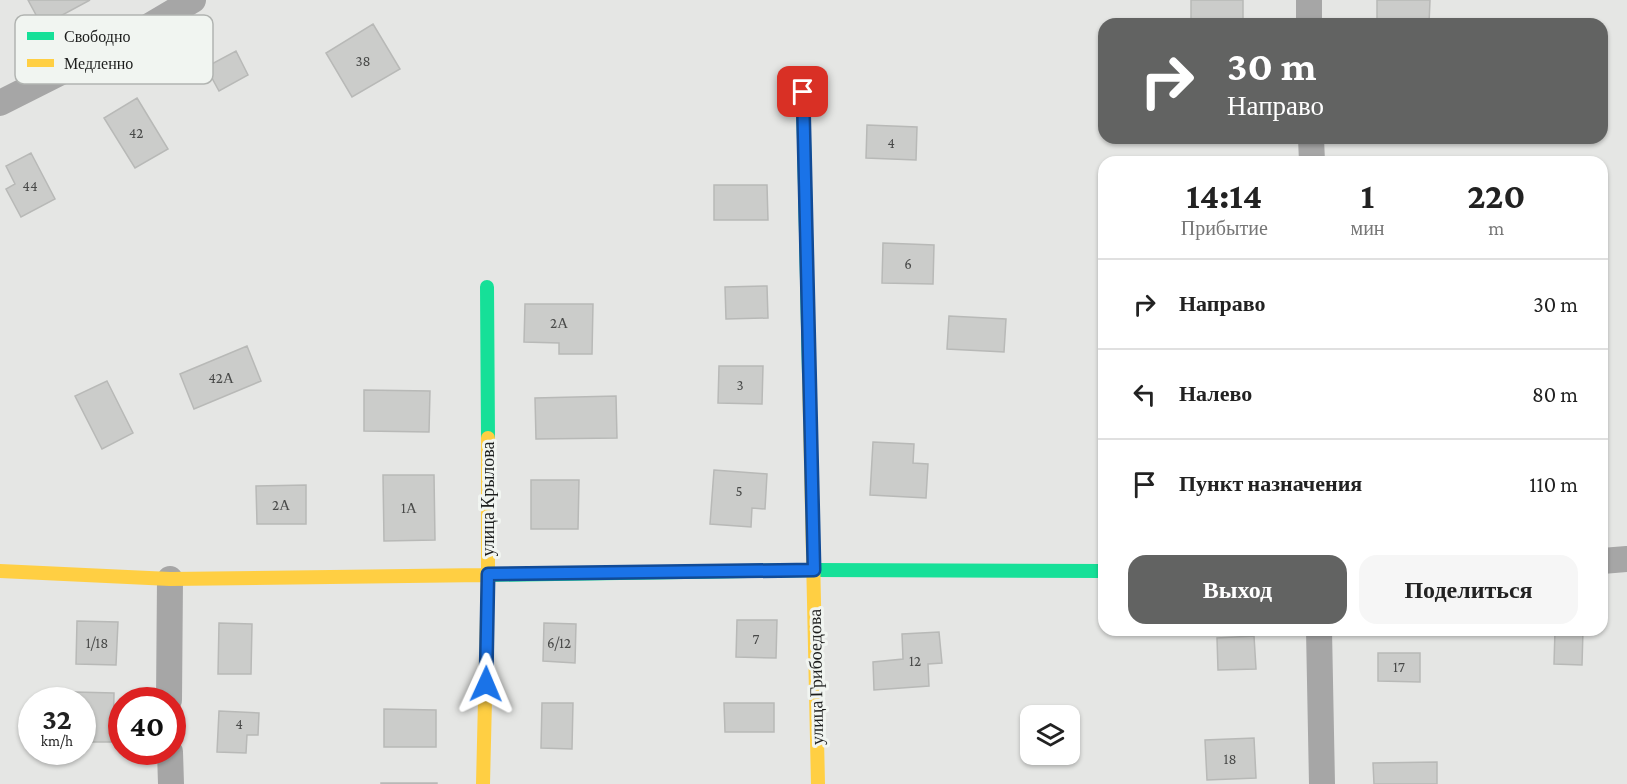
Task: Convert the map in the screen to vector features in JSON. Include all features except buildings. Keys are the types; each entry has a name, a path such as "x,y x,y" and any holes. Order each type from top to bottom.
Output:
{"street":[{"path":"168,15 193,0"},
{"path":"1309,0 1310,18"},
{"path":"0,103 38,84"},
{"name":"улица Грибоедова","path":"803,92 818,784"},
{"name":"улица Крылова","path":"483,784 488,574 488,287"},
{"path":"1608,561 1627,560"},
{"path":"0,571 170,579 814,570 1098,572"},
{"path":"169,687 170,579"},
{"path":"1319,636 1322,784"},
{"path":"170,765 171,784"}],"traffic: fast":[{"path":"803,92 809,374"},
{"path":"487,287 488,438"},
{"path":"484,575 814,570 1098,571"}],"traffic: slow":[{"path":"809,374 818,784"},
{"path":"483,784 488,574 488,438"},
{"path":"0,571 170,579 484,575"}],"route":[{"path":"486,684 488,574 814,570 803,92"}]}
